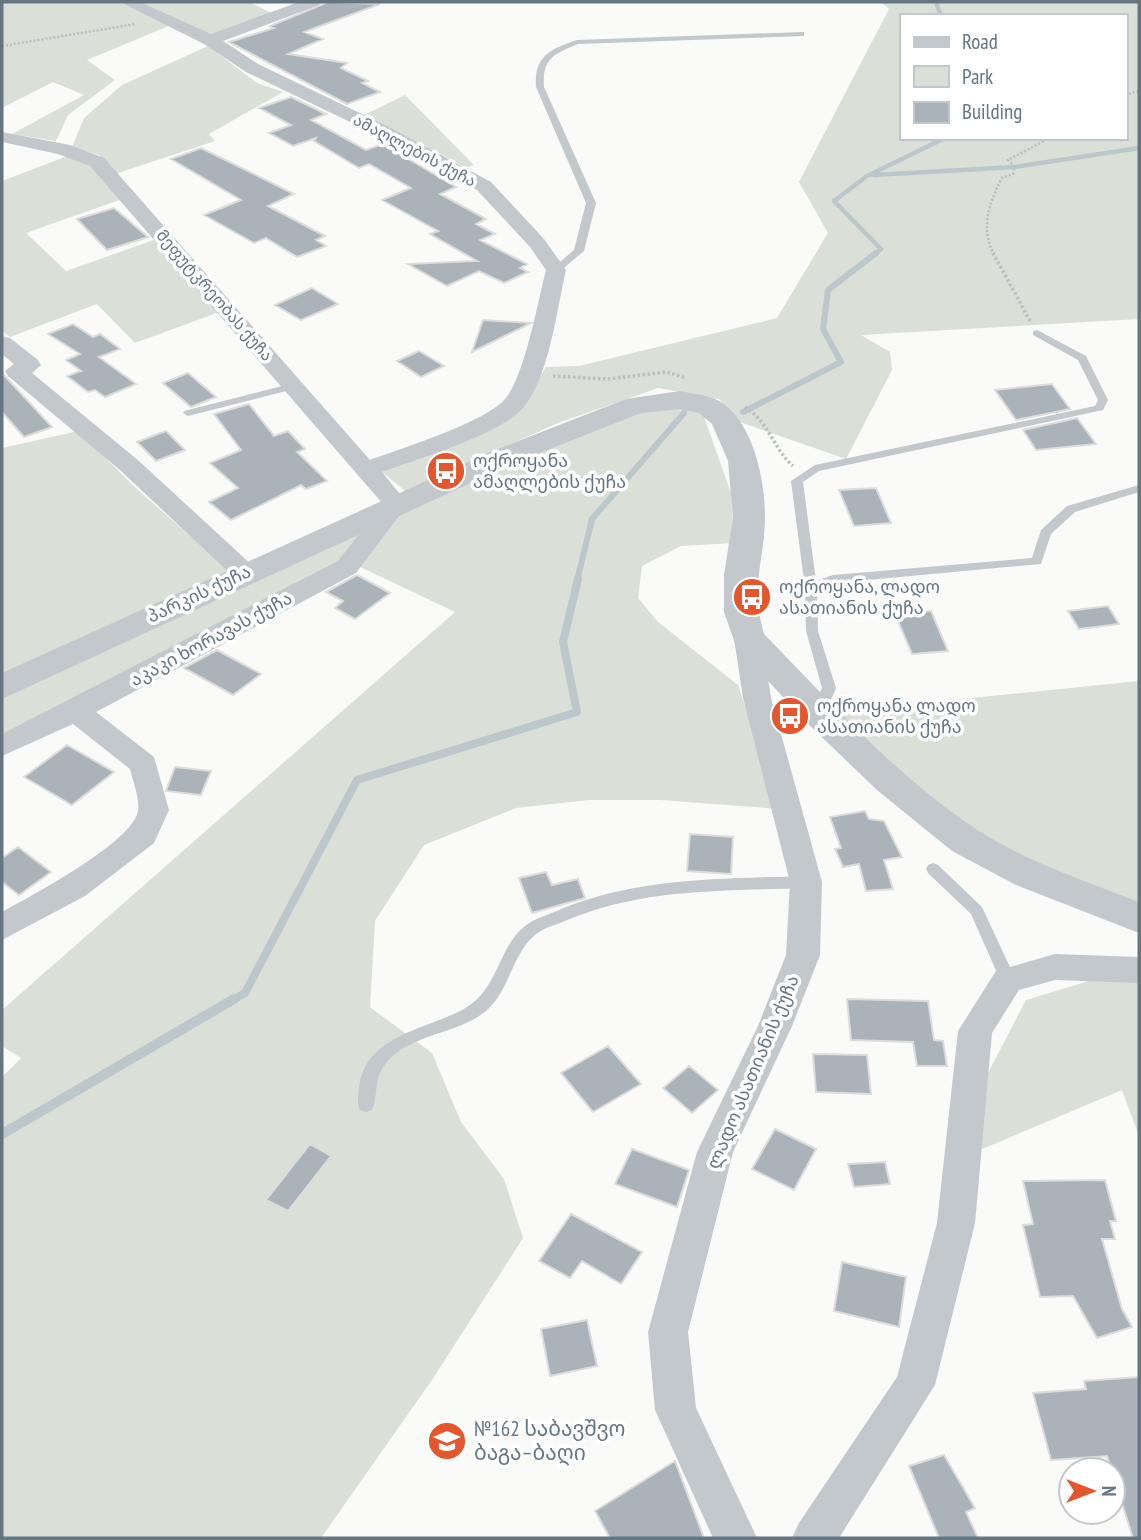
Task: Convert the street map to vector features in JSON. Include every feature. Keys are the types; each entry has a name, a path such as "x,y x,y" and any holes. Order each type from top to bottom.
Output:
{"street":[{"name":"ამაღლების ქუჩა","path":"128,2 210,40 252,68 383,131 484,186 537,243 556,270"},
{"path":"210,40 313,2"},
{"path":"263,6 279,14"},
{"name":"მეფუტკრეობას ქუჩა","path":"2,137 63,149 97,162 396,503"},
{"path":"366,470 495,417 516,403 527,374 556,270"},
{"path":"2,343 30,365 16,371 130,467 245,572"},
{"name":"პარკის ქუჩა","path":"2,687 245,572 501,458 636,405 680,400 709,406 725,420 743,461 749,519 740,587 741,612 748,638"},
{"name":"აკაკი ხორავას ქუჩა","path":"2,746 75,711 347,567 396,503"},
{"path":"748,638 819,713 890,781 966,841 1030,875 1139,918"},
{"name":"ლადო ასათიანის ქუჩა","path":"735,1538 676,1410 668,1332 715,1152 775,1026 803,955 806,882 757,698 748,638"},
{"path":"2,927 74,887 143,835 154,810 144,764 75,711"},
{"path":"814,1538 915,1385 956,1223 975,1031 1008,980 1055,967 1139,970"}],"lane":[{"path":"556,270 579,251 591,203 540,87 538,71 547,55 577,42 801,34"},
{"path":"819,713 829,688 812,631 811,587 797,481 806,472 1099,408 1103,400 1082,358 1037,333"},
{"path":"188,413 294,386"},
{"path":"811,587 832,579 1037,561 1045,533 1070,509 1139,488"},
{"path":"933,869 977,911 1008,980"},
{"path":"366,1105 366,1083 377,1060 390,1047 472,1012 496,993 529,931 580,905 649,889 806,882"}],"path":[{"path":"2,46 50,36 172,21"},
{"path":"1037,333 986,240 989,204 1002,177 1013,174 1015,167 1008,160 1046,140"},
{"path":"527,374 608,379 661,372"},
{"path":"743,406 757,413 773,434 784,458 806,472"}],"green space":[{"path":"2,2 119,2 171,25 87,60 115,80 68,115 56,141 12,134 84,95 53,82 2,108"},
{"path":"249,2 274,14 211,37 141,3"},
{"path":"881,2 1139,2 1139,319 861,335 890,352 892,370 846,459 740,422 719,399 658,388 558,423 405,491 382,472 517,413 546,367 579,366 777,318 828,233 799,182 889,9"},
{"path":"208,46 257,83 283,92 209,134 215,141 115,174 99,155 72,147 84,118 122,85"},
{"path":"405,95 474,165 467,168 364,115"},
{"path":"70,155 91,167 122,199 26,233 66,271 157,239 222,311 135,343 97,304 10,337 2,331 2,181"},
{"path":"677,405 703,414 731,493 734,543 681,546 642,566 638,598 658,622 738,685 779,809 660,800 589,800 516,808 424,845 375,921 370,1007 432,1053 461,1122 504,1179 523,1238 434,1377 321,1538 2,1538 2,1077 21,1058 2,1046 2,1010 455,612 354,564 404,505 638,408"},
{"path":"78,431 139,491 230,571 2,677 2,448"},
{"path":"379,515 336,566 2,737 2,693"},
{"path":"1139,681 1139,904 1065,878 979,839 833,712"},
{"path":"1089,981 1139,981 1139,1136 1122,1090 980,1150 988,1073 1026,1000"}],"building":[{"path":"328,2 380,4 304,32 323,39 288,54 347,63 341,68 368,81 362,83 380,92 347,104 229,42 274,28 270,26"},
{"path":"291,97 326,114 311,120 366,150 383,144 456,187 440,194 486,219 476,224 495,234 480,240 527,264 520,268 528,272 504,283 479,271 447,286 408,264 477,261 430,234 438,231 382,200 411,188 369,164 359,168 314,141 316,138 293,146 269,133 291,125 259,108"},
{"path":"201,148 294,194 268,206 325,236 316,240 326,246 297,257 266,238 254,243 204,215 241,200 171,159"},
{"path":"114,208 148,237 107,250 77,219"},
{"path":"312,288 338,304 301,320 275,305"},
{"path":"483,320 531,323 472,352"},
{"path":"73,324 93,337 100,334 120,349 99,357 136,384 105,397 95,390 88,392 67,376 81,371 66,360 80,354 48,334"},
{"path":"419,351 444,366 421,377 397,361"},
{"path":"2,373 52,427 24,437 2,412"},
{"path":"188,373 216,397 191,407 163,383"},
{"path":"1052,384 1070,409 1016,420 995,390"},
{"path":"249,404 274,436 288,431 305,449 297,452 327,481 306,489 301,485 231,520 209,502 238,488 210,463 241,450 214,414"},
{"path":"1077,418 1096,444 1036,450 1023,430"},
{"path":"166,431 185,450 156,461 137,442"},
{"path":"876,488 891,523 854,526 839,490"},
{"path":"357,575 390,593 355,619 335,608 343,601 326,592"},
{"path":"1108,606 1119,624 1079,629 1068,611"},
{"path":"931,611 948,651 912,654 895,614"},
{"path":"217,650 261,674 233,695 184,668"},
{"path":"67,745 114,772 72,805 24,777"},
{"path":"175,767 211,771 201,795 166,791"},
{"path":"865,811 869,819 884,821 902,857 884,860 893,889 866,891 859,864 843,867 835,849 841,848 830,817"},
{"path":"690,834 733,837 731,874 687,871"},
{"path":"18,847 51,872 19,895 2,882 2,858"},
{"path":"546,872 552,885 578,879 585,898 532,913 519,878"},
{"path":"847,999 928,1001 934,1040 943,1041 947,1066 917,1066 913,1042 851,1040"},
{"path":"608,1046 641,1084 593,1112 561,1073"},
{"path":"813,1054 867,1055 871,1094 816,1092"},
{"path":"689,1066 718,1090 692,1113 663,1088"},
{"path":"775,1129 816,1149 794,1190 752,1169"},
{"path":"310,1144 331,1156 288,1211 266,1200"},
{"path":"632,1149 689,1170 677,1207 615,1184"},
{"path":"885,1162 890,1184 854,1187 848,1164"},
{"path":"1105,1180 1116,1221 1110,1221 1115,1239 1102,1239 1122,1309 1132,1327 1097,1338 1073,1296 1040,1297 1023,1225 1033,1224 1023,1181"},
{"path":"571,1214 642,1252 621,1284 582,1261 570,1278 539,1261"},
{"path":"842,1262 906,1277 899,1327 834,1311"},
{"path":"587,1320 597,1366 550,1376 541,1329"},
{"path":"1139,1377 1139,1538 1133,1538 1127,1519 1127,1456 1057,1456 1057,1460 1051,1460 1033,1393 1086,1389 1084,1381"},
{"path":"944,1455 975,1508 966,1512 978,1538 939,1538 909,1466"},
{"path":"675,1461 704,1538 610,1538 595,1511"}],"waterway":[{"path":"936,2 940,14"},
{"path":"874,255 881,249 834,201 867,176 941,140"},
{"path":"874,175 1015,167 1139,148"},
{"path":"743,412 841,362 823,329 828,290 876,253"},
{"path":"577,581 592,519 684,413"},
{"path":"231,1001 245,993 357,780 577,712 563,642 578,579"},
{"path":"2,1134 234,999"}],"place":[{"name":"ოქროყანა ამაღლების ქუჩა","path":"446,471"},
{"name":"ოქროყანა, ლადო ასათიანის ქუჩა","path":"752,597"},
{"name":"ოქროყანა ლადო ასათიანის ქუჩა","path":"790,716"},
{"name":"№162 საბავშვო ბაგა–ბაღი","path":"447,1441"}]}
